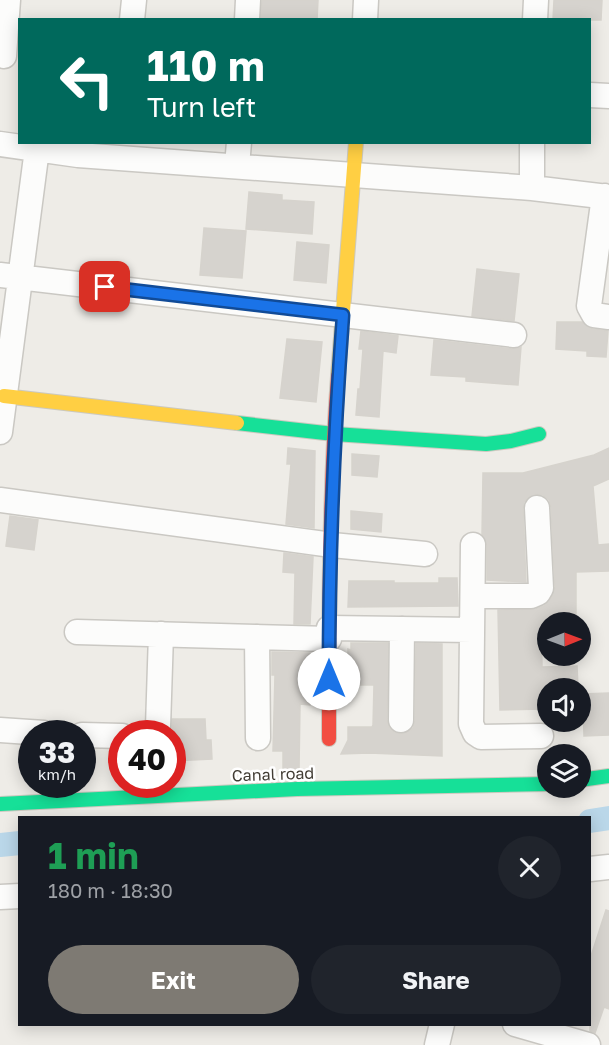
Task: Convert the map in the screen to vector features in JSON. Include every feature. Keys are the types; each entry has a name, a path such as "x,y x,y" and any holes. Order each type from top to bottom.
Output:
{"street":[{"path":"4,56 8,0"},
{"path":"132,18 134,0"},
{"path":"247,18 248,0"},
{"path":"365,18 366,0"},
{"path":"535,18 536,0"},
{"path":"591,95 609,96"},
{"path":"0,144 78,154 238,154 354,174 607,196 589,306 594,315 609,317"},
{"path":"329,739 334,434 356,144"},
{"path":"532,144 532,188"},
{"path":"0,432 10,276 37,149"},
{"path":"10,276 514,335"},
{"path":"3,392 334,434 486,444 539,434"},
{"path":"0,500 332,545 425,554"},
{"path":"472,596 531,596 538,593 541,588 537,508"},
{"path":"473,545 471,724 475,733 481,737 541,736"},
{"path":"77,632 258,637 402,629 472,630"},
{"path":"401,720 402,629"},
{"path":"158,720 161,634"},
{"path":"258,637 258,738"},
{"path":"0,730 18,731"},
{"path":"591,778 609,776"},
{"name":"Canal road","path":"0,804 297,789 537,784"},
{"path":"591,869 609,867"},
{"path":"0,897 18,896"},
{"path":"437,1045 442,1026"},
{"path":"522,1026 567,1038"}],"building":[{"path":"262,0 318,0 317,18 261,18"},
{"path":"554,0 602,0 601,20 553,18"},
{"path":"249,192 282,195 282,200 314,202 312,234 246,229"},
{"path":"204,228 246,231 242,278 200,275"},
{"path":"297,242 329,245 326,283 294,280"},
{"path":"477,269 519,274 514,321 472,316"},
{"path":"557,322 582,322 592,329 608,331 606,357 587,356 587,351 556,349"},
{"path":"361,331 398,336 396,353 383,351 379,417 356,415 363,349 359,349"},
{"path":"287,339 322,342 316,402 280,398"},
{"path":"434,340 512,349 521,347 518,385 466,381 466,377 431,375"},
{"path":"288,448 315,451 314,528 286,524 291,464 287,464"},
{"path":"609,448 609,479 593,486 598,545 609,544 609,571 576,572 576,612 537,612 537,666 577,666 578,678 537,678 537,709 500,710 498,610 536,609 544,606 553,595 555,587 551,507 549,500 543,495 530,496 524,502 526,582 487,580 487,545 482,535 483,473 523,473 594,455"},
{"path":"352,454 379,456 377,477 352,475"},
{"path":"351,511 382,514 381,532 351,529"},
{"path":"10,516 38,520 34,550 6,546"},
{"path":"284,553 313,557 310,624 294,624 295,573 283,572"},
{"path":"439,578 457,578 458,606 348,607 349,581 439,583"},
{"path":"351,643 388,643 387,720 389,727 400,734 413,728 415,721 416,643 442,644 442,756 341,754 348,740 348,727 372,727 373,725 374,685 348,685 348,649 351,650"},
{"path":"272,652 310,653 310,705 300,704 299,770 283,771 283,751 273,751 275,675 272,675"},
{"path":"609,693 609,735 584,736 584,732 591,732 591,694"},
{"path":"205,719 206,740 211,740 212,759 186,760 186,720 172,720"},
{"path":"606,910 609,911 609,1009 604,1007 595,1033 590,1031 591,956"}],"waterway":[{"path":"591,821 609,818"},
{"path":"0,845 18,843"}],"traffic: fast":[{"path":"237,423 334,434 486,444 539,434"},
{"path":"591,778 609,776"},
{"path":"0,804 297,789 537,784"}],"traffic: slow":[{"path":"338,376 356,144"},
{"path":"4,396 237,423"}],"traffic: jam":[{"path":"329,739 331,512 338,376"}],"route":[{"path":"105,287 343,315 334,434 329,679"}]}
